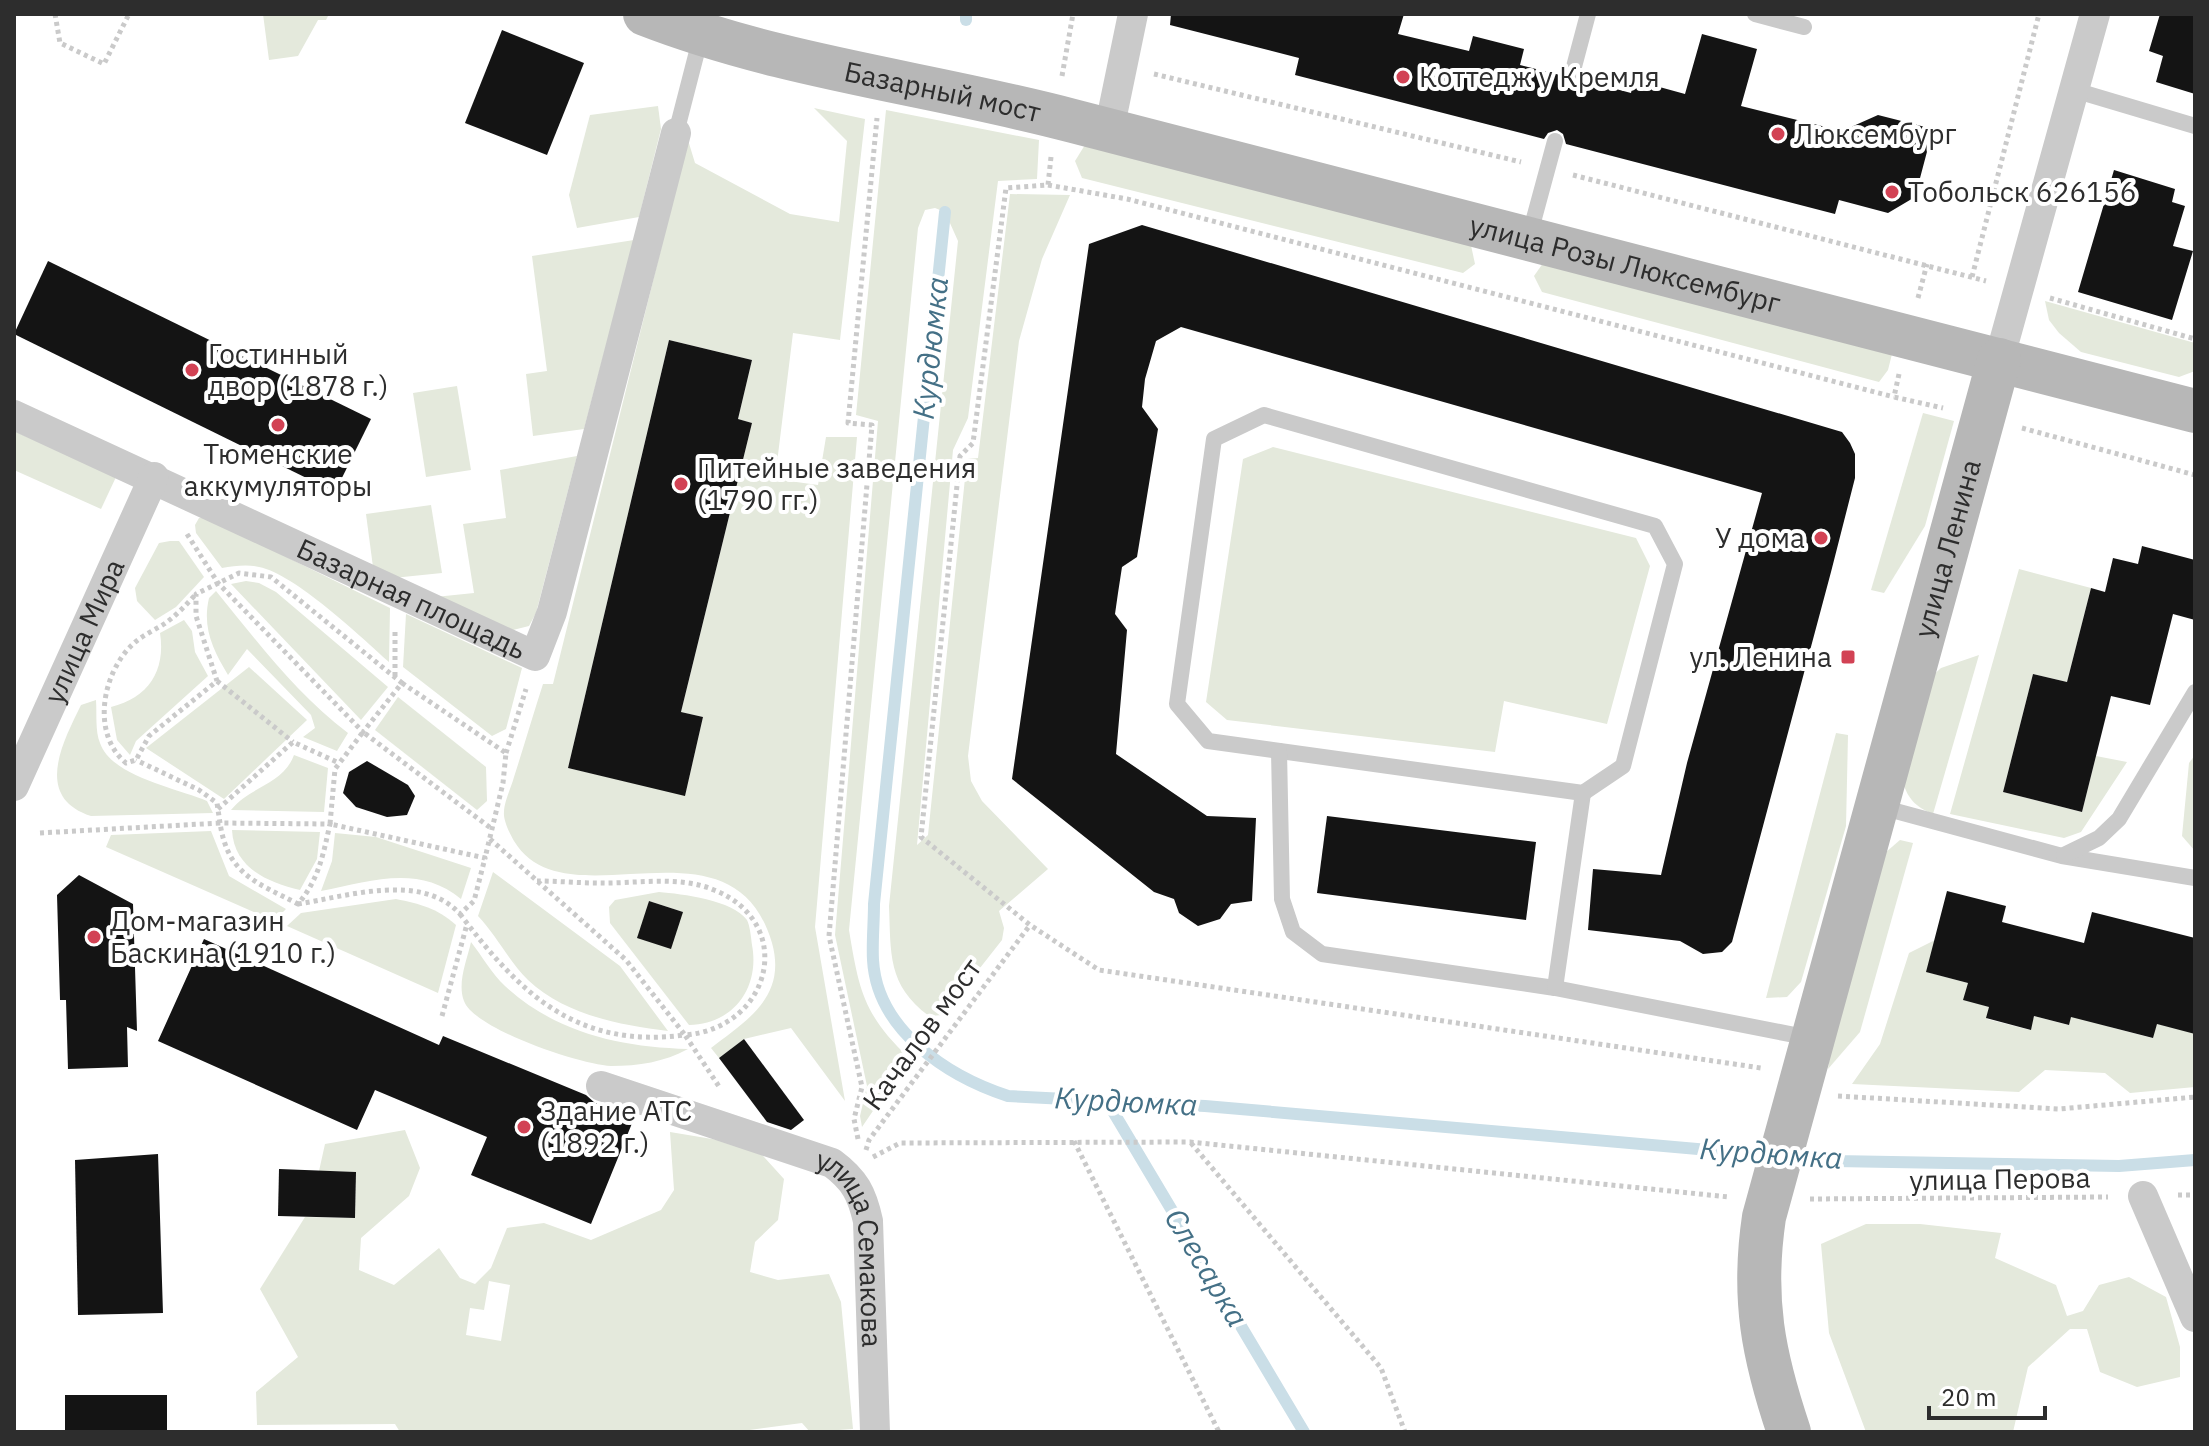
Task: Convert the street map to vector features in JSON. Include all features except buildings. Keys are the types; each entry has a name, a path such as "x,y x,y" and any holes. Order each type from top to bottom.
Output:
{"main road":[{"path":"645,14 701,36"},
{"name":"Базарный мост","path":"701,36 829,69 1055,119"},
{"name":"улица Розы Люксембург","path":"1055,119 1109,130 2195,411"},
{"name":"улица Ленина","path":"1749,1207 1800,1081 1999,360"},
{"path":"1749,1207 1761,1336 1789,1432"}],"street":[{"path":"1109,130 1133,14"},
{"name":"улица Ленина","path":"1999,360 2095,14"},
{"name":"Базарная площадь","path":"14,415 535,656 552,612 676,133"},
{"name":"улица Мира","path":"14,786 164,482"},
{"name":"улица Семакова","path":"601,1086 832,1163 852,1178 862,1195 868,1221 875,1432"},
{"path":"2143,1196 2195,1317"}],"lane":[{"path":"1571,78 1588,14"},
{"path":"1755,14 1804,27"},
{"path":"676,133 701,36"},
{"path":"2074,90 2195,126"},
{"path":"1529,239 1555,141"},
{"path":"1264,415 1655,526 1675,564 1623,766 1583,793 1279,751 1208,741 1177,704 1214,439 1264,415"},
{"path":"2062,856 2099,838 2119,819 2195,692"},
{"path":"1279,751 1282,899 1293,932 1322,954 1555,988 1811,1038"},
{"path":"1555,988 1583,793"},
{"path":"1876,805 2062,856 2195,878"}],"path":[{"path":"55,14 60,43 104,64 129,14"},
{"path":"1048,185 1055,119 1073,14"},
{"path":"1972,277 2039,14"},
{"path":"1123,66 1548,169 1972,277 2195,339"},
{"path":"877,116 848,423 872,425 829,936 862,1087 854,1119 863,1162 900,1143 1190,1142 1749,1207"},
{"path":"2195,475 1985,418 1127,199 1048,185 1006,188 973,443 960,456 921,837 1030,925 1099,970 1763,1068 1831,1095 2059,1109 2195,1097"},
{"path":"1894,397 1900,372"},
{"path":"164,482 170,508 218,583 363,732 492,829"},
{"path":"506,753 402,683 271,577 239,573 196,594 165,623 131,646 108,684 104,707 112,747 126,763 136,760 199,790 217,803 223,845 243,876 298,904 399,890 445,898 509,977 567,1018 605,1034 658,1039 707,1034 738,1018 759,993 764,962 760,930 743,906 713,889 669,881 537,881"},
{"path":"196,594 196,616 217,681 293,742 339,763"},
{"path":"395,677 396,594"},
{"path":"460,914 474,901 490,839 506,753 535,656"},
{"path":"136,760 149,736 217,681"},
{"path":"298,904 319,874 330,824 335,769 402,683"},
{"path":"218,810 293,742"},
{"path":"40,833 220,823 330,824 485,858"},
{"path":"490,839 626,960 685,1035"},
{"path":"442,1016 467,923"},
{"name":"Качалов мост","path":"869,1140 1007,951 1030,925"},
{"path":"1074,1141 1219,1432"},
{"path":"1190,1142 1381,1368 1405,1432"},
{"name":"улица Перова","path":"1805,1199 1862,1201 2195,1195"}],"shaded area":[{"path":"263,14 329,14 326,20 318,20 298,56 269,60"},
{"path":"658,106 661,129 639,217 577,228 569,195 590,115"},
{"path":"814,108 865,119 840,340 793,333 775,479 818,485 826,437 857,437 815,927 845,1101 791,1028 744,1039 719,1058 711,1048 761,1005 774,978 772,943 752,903 722,882 686,874 571,874 538,864 514,841 507,827 504,808 543,684 553,684 688,140 695,163 790,214 839,222 847,141","holes":["669,340 752,360 738,419 752,423 681,712 703,717 685,795 568,768"]},
{"path":"886,110 1039,140 1037,179 998,181 968,418 953,450 917,845 928,835 967,459 978,458 1010,194 1070,195 1042,259 1019,341 968,756 971,781 982,801 1048,869 999,911 1004,928 1002,940 943,1015 929,1016 915,1004 898,980 891,953 889,906 958,241 945,212 935,208 925,210 918,228 849,930 856,970 866,1001 882,1028 909,1058 862,1127 860,1116 867,1086 835,935 878,421 856,415"},
{"path":"1088,140 1469,236 1475,264 1463,273 1082,178 1075,161"},
{"path":"634,240 584,429 533,436 526,374 547,371 532,256"},
{"path":"1548,256 1892,354 1888,370 1879,382 1542,292 1534,276"},
{"path":"2045,301 2195,343 2195,371 2179,377 2081,352 2049,320"},
{"path":"457,386 471,470 426,477 413,393"},
{"path":"1923,413 1954,421 1925,526 1884,593 1871,590"},
{"path":"14,431 116,477 101,509 14,470"},
{"path":"1273,447 1636,538 1650,566 1607,724 1504,701 1495,752 1227,720 1206,702 1243,459"},
{"path":"577,456 536,613 529,626 513,630 435,597 474,593 463,524 506,518 500,470"},
{"path":"431,505 442,573 393,578 373,567 366,514"},
{"path":"199,518 207,518 390,608 389,662 291,581 254,566 222,568 196,533 195,525"},
{"path":"179,541 204,577 176,607 155,620 137,601 135,588 159,543"},
{"path":"2019,569 2091,588 2067,682 2033,674 2003,792 2082,812 2096,756 2127,762 2081,832 2064,838 1950,814"},
{"path":"246,581 259,583 276,592 388,687 361,720 231,584"},
{"path":"216,591 294,684 348,733 337,751 303,737 315,728 311,715 247,649 228,675 208,629 209,598"},
{"path":"406,614 522,668 506,729 492,736 403,667"},
{"path":"184,620 192,631 195,652 208,676 136,741 130,755 117,740 111,707 135,697 152,681 160,659 160,633"},
{"path":"1979,655 1933,814 1913,801 1902,779 1930,678 1941,668"},
{"path":"249,667 307,720 224,799 146,748"},
{"path":"398,697 486,767 487,801 477,810 375,730"},
{"path":"96,700 97,733 107,755 131,773 207,801 213,813 91,816 73,807 62,796 58,782 61,751 81,705"},
{"path":"1836,733 1848,735 1846,826 1801,982 1787,997 1766,998"},
{"path":"294,755 328,768 324,812 231,810 282,773"},
{"path":"2195,755 2195,851 2182,836 2189,763"},
{"path":"232,830 320,832 317,859 300,890 265,878 246,864 234,843"},
{"path":"211,831 229,876 286,909 274,921 106,847 111,835"},
{"path":"335,833 376,837 471,868 461,899 445,888 411,878 376,880 321,891 332,861"},
{"path":"1900,840 1913,843 1860,1032 1828,1069 1833,1034 1878,859"},
{"path":"493,872 620,966 668,1031 612,1021 576,1010 528,980 478,916"},
{"path":"669,893 706,899 740,913 749,925 753,960 752,975 740,1000 719,1018 689,1025 610,923 609,907 615,900","holes":["649,901 683,912 638,937"]},
{"path":"396,899 442,914 456,925 438,993 287,926 301,913"},
{"path":"1935,940 1927,972 1968,983 1964,999 1989,1007 1987,1019 2030,1030 2034,1016 2068,1025 2075,1002 2110,1027 2152,1038 2157,1024 2195,1023 2195,1087 2130,1093 2105,1073 2045,1070 2019,1092 1852,1084 1880,1044 1909,953"},
{"path":"471,942 505,986 525,1002 567,1026 614,1041 688,1049 651,1062 611,1066 554,1052 507,1034 472,1012 464,1001 462,979"},
{"path":"405,1130 420,1168 409,1196 361,1238 359,1270 394,1285 439,1248 460,1278 475,1284 491,1268 507,1228 544,1223 591,1240 661,1210 674,1190 670,1132 754,1146 784,1179 778,1220 755,1242 750,1272 778,1280 829,1274 841,1302 853,1429 810,1432 802,1423 735,1432 400,1432 395,1424 257,1425 256,1392 298,1357 260,1289 305,1217 355,1218 356,1172 319,1171 325,1144","holes":["489,1281 510,1285 501,1341 466,1335 470,1308 484,1310"]},
{"path":"1866,1224 1920,1224 2001,1233 1995,1258 2056,1285 2067,1316 2083,1311 2099,1285 2129,1277 2166,1297 2180,1347 2180,1377 2137,1387 2100,1372 2087,1329 2070,1329 2028,1367 2013,1432 1866,1432 1829,1333 1821,1244"}],"waterway":[{"name":"Курдюмка","path":"966,14 966,20"},
{"name":"Курдюмка","path":"945,212 874,904 873,946 877,985 887,1008 901,1029 940,1063 1008,1096 1205,1106 1835,1161 2119,1166 2195,1160"},
{"name":"Слесарка","path":"1108,1103 1304,1432"}],"place":[{"name":"Коттедж у Кремля","path":"1403,77"},
{"name":"Люксембург","path":"1778,134"},
{"name":"Тобольск 626156","path":"1892,192"},
{"name":"Гостинный двор (1878 г.)","path":"192,370"},
{"name":"Тюменские аккумуляторы","path":"278,425"},
{"name":"Питейные заведения (1790 гг.)","path":"681,484"},
{"name":"У дома","path":"1821,538"},
{"name":"ул. Ленина","path":"1848,657"},
{"name":"Дом-магазин Баскина (1910 г.)","path":"94,937"},
{"name":"Здание АТС (1892 г.)","path":"524,1127"}]}
